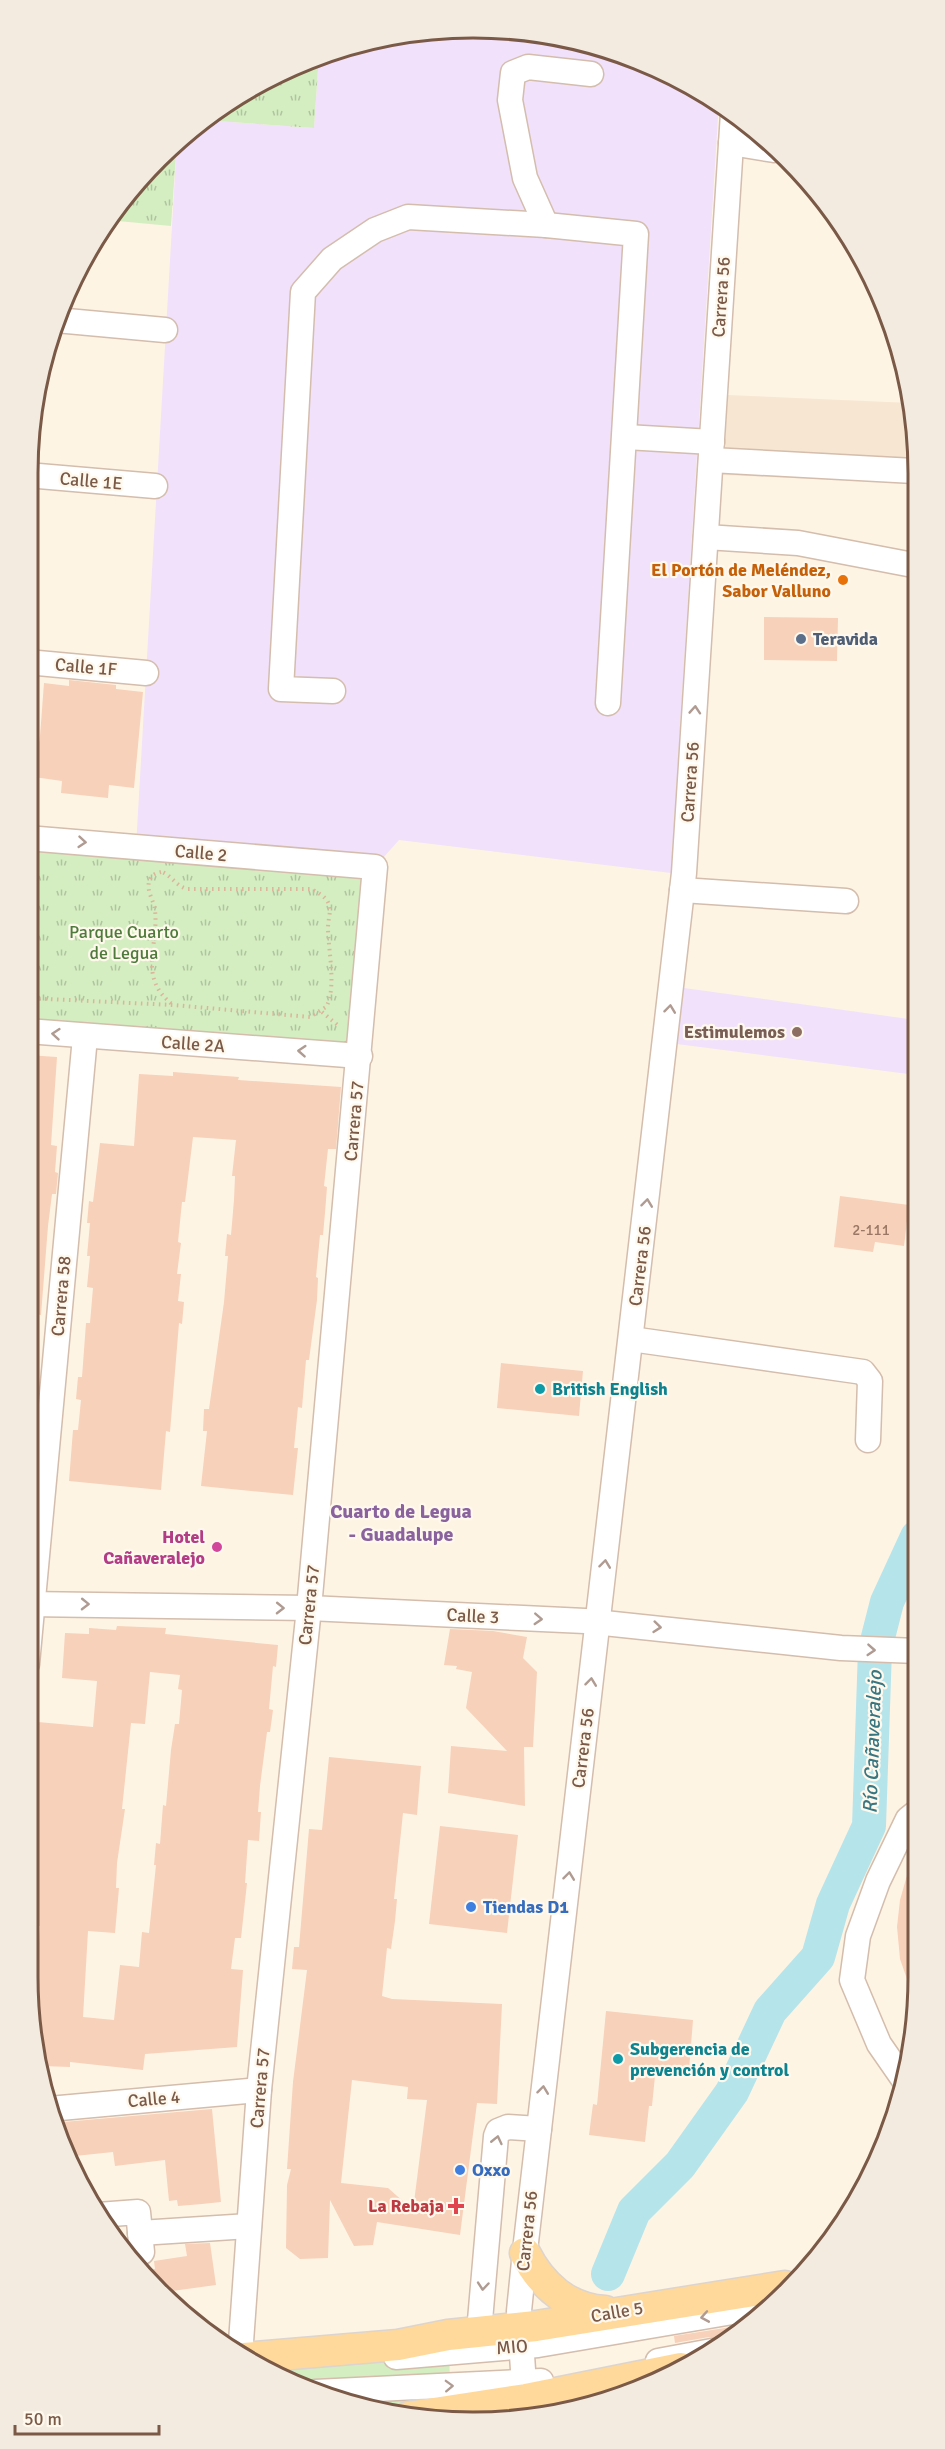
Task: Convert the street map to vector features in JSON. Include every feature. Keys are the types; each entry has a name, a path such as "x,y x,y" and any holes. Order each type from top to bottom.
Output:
{"main road":[{"path":"526,2247 540,2278 565,2300 596,2311 617,2312"},
{"name":"Calle 5","path":"247,2348 398,2345 448,2335 484,2338 520,2337 617,2312 777,2287"},
{"path":"440,2411 489,2401 525,2399 646,2375"}],"street":[{"path":"546,225 525,178 510,100 513,73 528,67 591,74"},
{"name":"Carrera 56","path":"525,2399 519,2311 682,890 732,124"},
{"path":"731,143 762,148"},
{"path":"333,691 281,688 303,292 332,259 375,230 408,217 546,225 636,234 626,437 608,703"},
{"path":"65,321 165,330"},
{"path":"626,437 711,451 908,470"},
{"name":"Calle 1E","path":"38,476 155,486"},
{"path":"706,537 798,543 908,564"},
{"name":"Calle 1F","path":"38,663 146,673"},
{"name":"Calle 2","path":"38,839 375,867"},
{"name":"Carrera 57","path":"238,2342 260,2090 309,1608 360,1056 375,867"},
{"path":"682,890 846,901"},
{"name":"Calle 2A","path":"38,1033 360,1056"},
{"name":"Carrera 58","path":"38,1513 85,1037"},
{"path":"632,1339 863,1372 870,1381 868,1440"},
{"name":"Calle 3","path":"38,1604 309,1608 598,1622 841,1648 908,1651"},
{"path":"897,2070 879,2044 852,1980 858,1936 878,1881 908,1819"},
{"name":"Calle 4","path":"58,2108 260,2090"},
{"path":"489,2401 484,2338 487,2240 498,2131 508,2127 539,2129"},
{"path":"109,2214 138,2212 142,2252 137,2253"},
{"path":"140,2233 249,2226"},
{"path":"487,2240 526,2247"},
{"name":"MIO","path":"520,2337 754,2308"},
{"name":"MIO","path":"276,2365 484,2338"},
{"name":"MIO","path":"525,2399 542,2381 685,2356"},
{"name":"MIO","path":"351,2394 489,2401"}],"path":[{"path":"38,999 172,1005 310,1017 322,1012 330,1002 328,925 330,909 327,900 320,893 311,889 187,888 180,887 169,875 161,872 153,875 149,880 148,889 155,911 152,973 156,988 172,1005"}],"shaded area":[{"path":"444,38 501,38 585,52 665,82 718,114 671,873 399,840 375,867 136,847 176,154 217,121 314,128 318,66 360,52"},
{"path":"728,395 902,403 907,444 908,483 723,475"},
{"name":"Estimulemos","path":"684,988 908,1019 908,1074 677,1044"}],"green space":[{"path":"318,66 314,128 217,121 280,82"},
{"path":"176,155 171,226 118,221 145,186"},
{"name":"Parque Cuarto de Legua","path":"38,839 375,867 360,1056 38,1032"},
{"path":"449,2353 451,2410 416,2408 360,2397 278,2366"}],"building":[{"name":"Teravida","path":"764,617 838,618 837,661 764,660"},
{"path":"69,680 116,685 116,689 143,692 134,788 109,785 108,798 61,793 62,781 38,778 44,683 69,686"},
{"path":"38,1056 57,1057 51,1145 57,1146 55,1172 58,1173 56,1194 52,1194 48,1226 41,1315 38,1315"},
{"path":"173,1072 239,1077 238,1080 341,1087 336,1149 328,1149 324,1186 327,1187 323,1235 320,1235 316,1277 318,1278 317,1300 309,1360 306,1360 302,1408 298,1407 294,1448 298,1448 293,1495 201,1486 207,1431 203,1431 204,1409 209,1409 224,1302 228,1256 225,1256 227,1234 231,1235 234,1200 235,1176 232,1176 236,1140 193,1137 178,1242 181,1243 177,1274 181,1274 178,1301 184,1302 182,1324 179,1323 170,1432 166,1431 161,1490 69,1481 73,1430 78,1430 81,1400 76,1399 78,1377 82,1377 86,1323 90,1323 93,1288 87,1287 90,1223 87,1223 89,1201 93,1202 100,1143 134,1146 139,1074 173,1076"},
{"path":"840,1196 908,1205 904,1246 875,1242 873,1252 834,1247"},
{"name":"British English","path":"501,1363 583,1371 579,1416 497,1408"},
{"path":"117,1626 166,1628 165,1634 278,1645 276,1667 273,1666 269,1709 273,1710 270,1732 267,1732 260,1786 259,1841 248,1840 245,1883 247,1883 241,1938 235,1938 231,1969 243,1970 237,2047 145,2054 143,2070 70,2062 70,2067 47,2066 41,2033 38,2005 40,1926 38,1926 38,1722 93,1727 97,1681 62,1678 65,1633 89,1634 89,1628 116,1630","holes":["150,1672 180,1675 178,1689 182,1690 179,1724 175,1724 166,1806 163,1805 160,1844 156,1843 149,1933 142,1932 139,1967 120,1965 114,2020 83,2017 88,1931 115,1933 119,1888 116,1888 117,1863 125,1809 122,1809 131,1723 145,1724"]},
{"path":"450,1629 493,1631 527,1637 523,1658 537,1672 533,1747 524,1747 525,1806 448,1793 451,1746 507,1751 466,1708 472,1672 456,1669 457,1666 444,1665"},
{"path":"329,1757 421,1766 417,1815 403,1813 394,1899 397,1899 395,1921 391,1949 387,1948 382,1996 392,1999 502,2004 497,2104 477,2103 460,2235 377,2222 373,2245 354,2246 330,2200 328,2258 300,2259 286,2248 287,2185 291,2169 287,2169 293,2082 307,1970 292,1969 294,1947 299,1947 309,1829 322,1830","holes":["352,2080 408,2087 407,2099 427,2100 413,2210 388,2188 341,2183"]},
{"path":"440,1826 518,1835 507,1933 429,1924"},
{"path":"908,1872 908,1981 900,1959 897,1927 900,1900"},
{"name":"Subgerencia de prevención y control","path":"606,2011 693,2020 689,2070 656,2066 645,2142 589,2135 593,2104 597,2105"},
{"path":"212,2109 221,2202 178,2206 177,2200 169,2201 165,2160 115,2166 113,2152 76,2156 63,2122"},
{"path":"210,2243 216,2285 172,2291 151,2269 155,2269 154,2261 187,2256 185,2244"},
{"path":"729,2327 714,2338 675,2343 674,2336"}],"waterway":[{"name":"Río Cañaveralejo","path":"608,2274 634,2211 680,2165 732,2092 770,2011 818,1957 833,1904 869,1826 875,1649 887,1602 908,1556"}],"place":[{"name":"El Portón de Meléndez, Sabor Valluno","path":"843,580"},
{"name":"Teravida","path":"801,639"},
{"name":"Estimulemos","path":"797,1032"},
{"name":"British English","path":"540,1389"},
{"name":"Hotel Cañaveralejo","path":"217,1547"},
{"name":"Tiendas D1","path":"471,1907"},
{"name":"Subgerencia de prevención y control","path":"618,2059"},
{"name":"Oxxo","path":"460,2170"},
{"name":"La Rebaja","path":"456,2206"}],"district":[{"name":"Cuarto de Legua - Guadalupe","path":"401,1522"}]}
